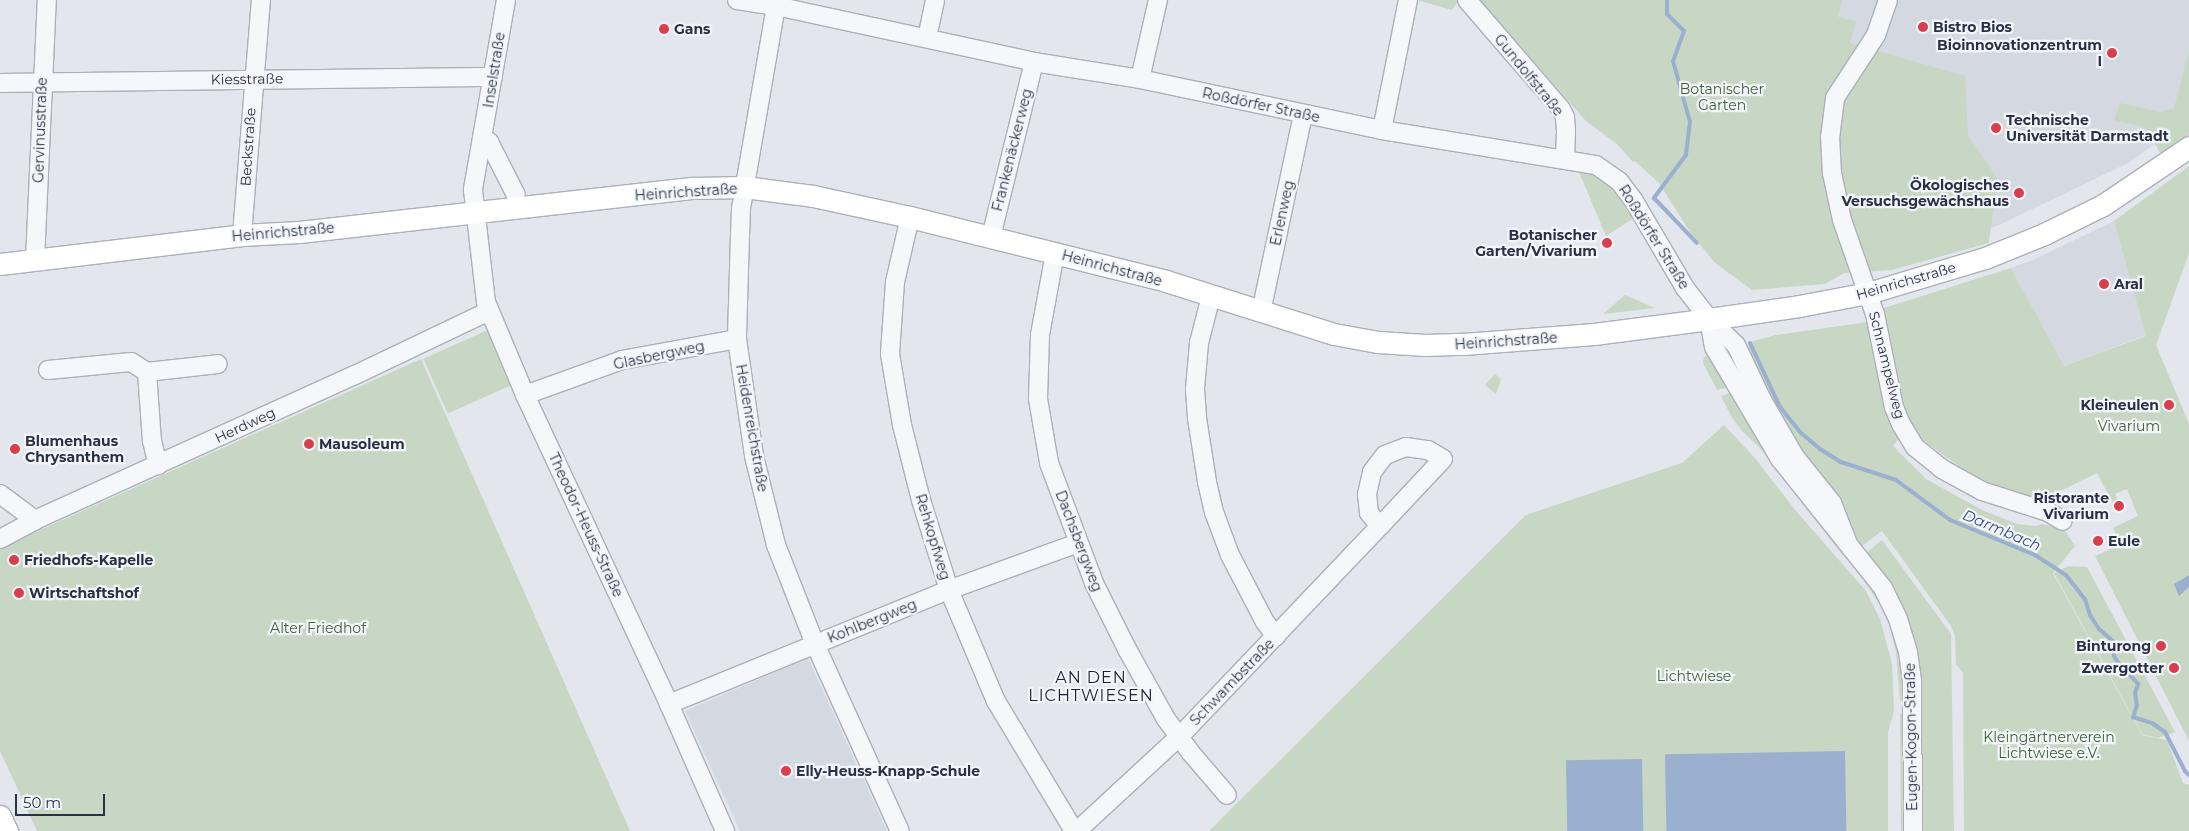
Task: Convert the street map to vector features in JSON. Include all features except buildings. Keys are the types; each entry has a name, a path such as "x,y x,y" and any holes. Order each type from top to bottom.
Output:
{"main road":[{"name":"Heinrichstraße","path":"0,264 242,235 299,232 694,188 745,187 813,196 910,217 1166,282 1334,334 1378,342 1425,346 1577,336 1709,320 1868,293 1985,258 2044,234 2103,205 2189,147"},
{"path":"0,816 7,831"}],"street":[{"name":"Gervinusstraße","path":"35,260 47,0"},
{"name":"Beckstraße","path":"242,235 261,0"},
{"name":"Inselstraße","path":"475,211 473,190 506,0"},
{"name":"Roßdörfer Straße","path":"737,0 777,3 1034,62 1140,79 1382,130 1565,158 1596,165 1619,181 1634,201 1685,288 1709,320"},
{"path":"927,38 935,0"},
{"path":"1140,79 1158,0"},
{"path":"1382,130 1408,0"},
{"name":"Gundolfstraße","path":"1467,0 1565,117 1565,158"},
{"name":"Schnampelweg","path":"1888,0 1876,35 1835,98 1830,136 1832,173 1842,220 1868,293 1894,407 1901,424 1915,447 1960,480 1982,491 2048,512 2063,521"},
{"name":"Heidenreichstraße","path":"777,3 745,187 740,235 737,340 754,456 776,545 815,644 900,831"},
{"name":"Frankenäckerweg","path":"991,238 1034,62"},
{"name":"Kiesstraße","path":"0,83 493,77"},
{"name":"Erlenweg","path":"1261,312 1303,114"},
{"path":"482,139 489,142 516,195"},
{"name":"Theodor-Heuss-Straße","path":"475,211 484,292 489,311 525,396 725,831"},
{"name":"Rehkopfweg","path":"910,217 896,282 890,354 902,425 920,500 949,590 996,701 1075,831"},
{"name":"Dachsbergweg","path":"1054,253 1040,335 1038,399 1049,463 1078,543 1113,623 1166,719 1227,795"},
{"path":"1211,296 1199,343 1196,389 1197,418 1207,482 1214,512 1230,555 1265,622 1276,636"},
{"name":"Herdweg","path":"0,539 35,520 489,311"},
{"name":"Eugen-Kogon-Straße","path":"1709,320 1736,345 1762,400 1796,457 1832,503 1847,540 1883,588 1898,619 1908,652 1912,681 1913,831"},
{"name":"Glasbergweg","path":"525,396 622,360 737,340"},
{"path":"48,370 131,362 147,372 218,364"},
{"path":"147,372 152,441 158,465"},
{"name":"Schwambstraße","path":"1075,831 1179,737 1276,636 1417,487 1443,459 1428,450 1406,447 1385,455 1372,472 1366,494 1369,513 1380,526"},
{"path":"0,494 35,520"},
{"name":"Kohlbergweg","path":"668,704 949,590 1078,543"}],"shaded area":[{"name":"Technische Universität Darmstadt","path":"1822,0 2189,0 2189,119 2128,163 1997,226 1872,264"},
{"path":"2114,221 2146,335 2064,366 2011,268 2033,260"},
{"name":"Elly-Heuss-Knapp-Schule","path":"808,658 887,831 740,831 685,711"}],"green space":[{"path":"1417,0 1457,0 1458,1 1452,10"},
{"name":"Botanischer Garten","path":"1480,0 1842,0 1838,17 1856,21 1850,43 1965,76 1968,135 1997,178 1989,243 1892,270 1844,273 1825,284 1752,290 1714,262 1690,232 1659,183 1635,161 1633,162 1617,144 1586,121"},
{"path":"2189,51 2189,134 2161,154 2145,127 2114,120 2120,103 2160,112 2174,108"},
{"path":"1576,165 1611,182 1634,218 1606,236"},
{"path":"2189,166 2189,253 2156,345 2189,424 2189,741 2095,556 2121,544 2113,528 2138,516 2127,489 2115,494 2118,501 2113,503 2097,473 2042,500 1981,483 1922,439 1909,425 1893,446 1926,479 1982,510 2017,524 2036,526 2042,524 2064,529 2075,546 2053,573 2142,735 2167,740 2183,783 2189,785 2189,831 1964,831 1963,673 1956,664 1955,636 1951,626 1882,531 1859,548 1791,439 1749,354 1748,346 1753,341 1776,335 1875,321 1884,308 2011,268 2064,366 2146,336 2114,221"},
{"path":"1625,295 1655,308 1603,314"},
{"path":"490,329 514,384 448,414 423,359"},
{"path":"1712,354 1729,387 1717,390 1703,363 1704,357"},
{"name":"Alter Friedhof","path":"421,359 630,831 37,831 0,751 0,548"},
{"path":"1495,374 1501,379 1496,394 1485,385"},
{"path":"1732,392 1848,556 1842,554 1759,447 1742,431 1731,416 1721,396"},
{"name":"Lichtwiese","path":"1724,425 1754,457 1796,511 1866,591 1880,619 1892,664 1894,711 1888,732 1888,831 1209,831 1526,515 1682,463"},
{"path":"1882,540 1951,634 1954,831 1919,831 1918,674 1865,554"},
{"path":"1853,564 1883,601 1901,652 1906,695 1900,702 1896,652 1889,624 1879,603"},
{"path":"2069,566 2087,567 2175,732 2158,738 2142,734 2054,573"},
{"path":"1900,713 1906,718 1906,831 1901,831"}],"water":[{"path":"2189,575 2189,587 2179,596 2174,584"},
{"path":"1845,751 1846,831 1666,831 1665,754"},
{"path":"1642,759 1643,831 1567,831 1566,760"}],"waterway":[{"name":"Darmbach","path":"1667,0 1667,14 1684,31 1673,61 1690,122 1686,155 1654,198 1697,243"},
{"name":"Darmbach","path":"1750,343 1780,407 1801,433 1820,449 1841,462 1896,480 1950,520 2035,555 2066,575 2085,599 2090,615 2099,629 2113,641 2114,656 2119,664 2138,684 2135,693 2137,705 2133,717 2152,723 2165,732 2185,771 2189,775"}],"place":[{"name":"Bistro Bios","path":"1923,27"},
{"name":"Gans","path":"664,29"},
{"name":"Bioinnovationzentrum I","path":"2112,53"},
{"name":"Technische Universität Darmstadt","path":"1996,128"},
{"name":"Ökologisches Versuchsgewächshaus","path":"2019,193"},
{"name":"Botanischer Garten/Vivarium","path":"1607,243"},
{"name":"Aral","path":"2104,284"},
{"name":"Kleineulen","path":"2169,405"},
{"name":"Mausoleum","path":"309,444"},
{"name":"Blumenhaus Chrysanthem","path":"15,449"},
{"name":"Ristorante Vivarium","path":"2119,506"},
{"name":"Eule","path":"2098,541"},
{"name":"Friedhofs-Kapelle","path":"14,560"},
{"name":"Wirtschaftshof","path":"19,593"},
{"name":"Binturong","path":"2161,646"},
{"name":"Zwergotter","path":"2174,668"},
{"name":"Elly-Heuss-Knapp-Schule","path":"786,771"}],"district":[{"name":"AN DEN LICHTWIESEN","path":"1091,687"}],"park label":[{"name":"Vivarium","path":"2129,426"},
{"name":"Kleingärtnerverein Lichtwiese e.V.","path":"2049,746"}]}
